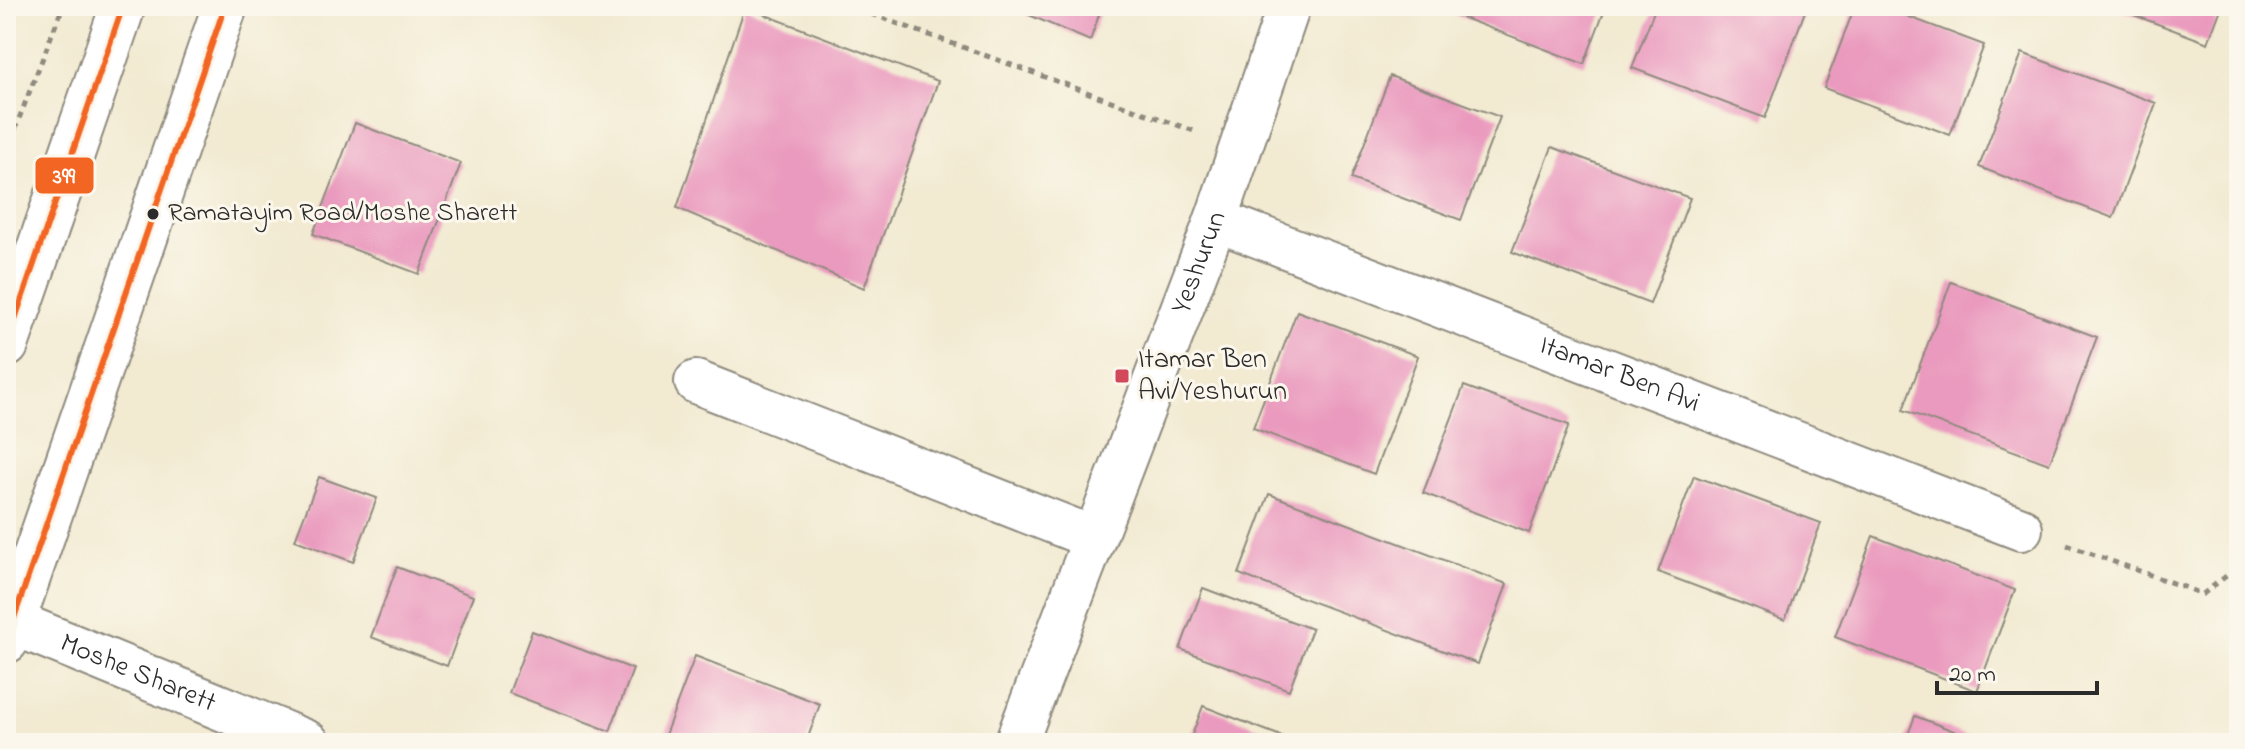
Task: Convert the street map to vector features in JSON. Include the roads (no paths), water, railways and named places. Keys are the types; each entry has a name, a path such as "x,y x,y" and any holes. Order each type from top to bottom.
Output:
{"main road":[{"path":"6,345 123,6"},
{"path":"8,627 225,6"},
{"name":"Moshe Sharett","path":"8,627 307,743"}],"street":[{"name":"Yeshurun","path":"1016,743 1216,220 1289,6"},
{"name":"Itamar Ben Avi","path":"1216,220 2021,529"},
{"path":"696,382 1094,538"}],"place":[{"name":"Ramatayim Road/Moshe Sharett","path":"153,214"},
{"name":"Itamar Ben Avi/Yeshurun","path":"1122,376"}]}
